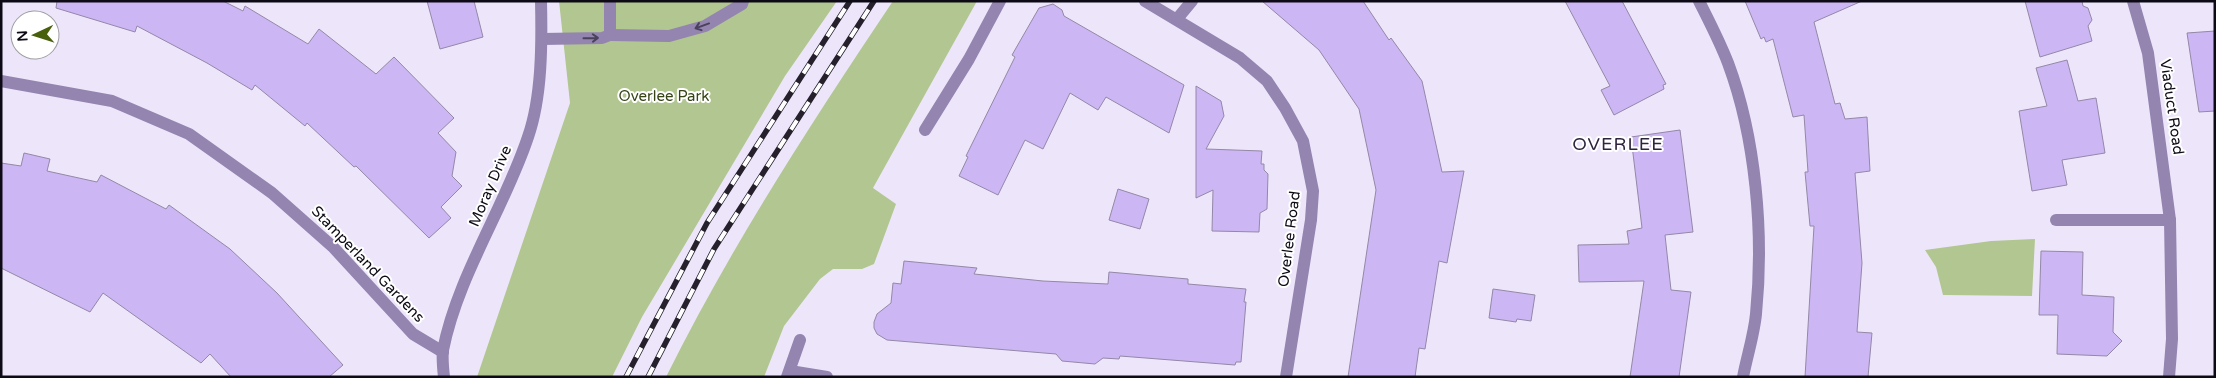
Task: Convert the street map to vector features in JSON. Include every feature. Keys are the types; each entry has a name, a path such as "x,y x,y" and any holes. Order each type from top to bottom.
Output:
{"street":[{"name":"Moray Drive","path":"444,377 443,352 457,303 529,136 537,98 542,39 541,1"},
{"path":"610,1 610,35"},
{"path":"542,39 602,38 610,35 669,36 706,26 742,4 743,1"},
{"path":"925,130 969,59 1000,1"},
{"name":"Overlee Road","path":"1145,1 1240,58 1267,80 1303,141 1313,191 1311,220 1286,377"},
{"path":"1177,19 1192,1"},
{"path":"1698,1 1728,63 1752,157 1759,232 1758,272 1756,315 1743,377"},
{"name":"Viaduct Road","path":"2133,1 2148,53 2170,220 2172,338 2169,377"},
{"name":"Stamperland Gardens","path":"1,81 112,101 189,134 272,193 333,247 413,334 443,352"},
{"path":"2056,220 2170,220"},
{"path":"800,340 788,374 827,377"}],"green space":[{"name":"Overlee Park","path":"559,1 837,1 785,76 642,317 612,377 477,377 570,103"},
{"path":"893,1 977,1 873,188 896,204 874,264 862,269 833,269 820,279 784,326 764,377 666,377 745,232 832,92"},
{"path":"2035,239 2032,296 1943,295 1936,267 1925,250 1991,241"}],"building":[{"path":"57,1 223,1 243,11 245,6 308,44 319,29 376,74 394,57 454,118 438,133 456,152 452,176 462,186 441,207 451,218 429,238 356,166 354,167 307,123 305,126 255,85 252,90 207,63 137,26 135,32 56,8"},
{"path":"427,1 474,1 483,37 440,49"},
{"path":"1262,1 1363,1 1389,40 1391,38 1422,81 1442,172 1464,171 1447,263 1439,261 1425,349 1419,348 1415,377 1348,377 1376,190 1359,109 1319,50"},
{"path":"1565,1 1622,1 1666,84 1663,85 1664,89 1614,115 1601,90 1610,86"},
{"path":"1745,1 1862,1 1814,22 1835,104 1840,103 1845,119 1867,117 1870,171 1855,173 1862,263 1857,332 1872,333 1868,377 1805,377 1814,226 1810,226 1805,172 1808,172 1804,115 1793,117 1773,39 1766,42 1764,37 1761,39"},
{"path":"2025,1 2082,1 2083,6 2088,8 2092,20 2088,26 2092,41 2040,57"},
{"path":"1053,4 1062,10 1064,16 1184,85 1169,133 1106,97 1098,110 1070,93 1043,149 1025,140 998,195 959,176 968,157 966,156 1015,57 1012,55 1039,8"},
{"path":"2215,31 2215,111 2199,112 2187,33"},
{"path":"2067,60 2078,101 2096,98 2105,153 2062,160 2067,185 2032,191 2019,111 2047,106 2036,68"},
{"path":"1196,86 1221,101 1224,116 1206,149 1262,151 1261,164 1264,164 1264,170 1268,174 1267,209 1260,213 1259,232 1212,231 1213,190 1196,198"},
{"path":"1680,130 1693,232 1665,235 1671,290 1691,292 1679,377 1630,377 1644,281 1579,282 1578,245 1629,244 1627,231 1642,228 1631,137"},
{"path":"24,153 50,159 47,171 97,182 101,175 166,209 169,205 230,249 277,293 343,365 329,377 231,377 210,354 201,363 103,293 90,312 1,268 1,163 21,166"},
{"path":"1118,189 1149,199 1140,229 1109,220"},
{"path":"2041,251 2083,252 2082,295 2114,297 2113,332 2122,341 2107,356 2057,354 2058,315 2039,315"},
{"path":"904,261 977,268 974,274 1043,281 1108,284 1109,272 1188,279 1188,284 1246,289 1241,362 1236,362 1235,365 1120,356 1119,359 1103,358 1095,364 1062,361 1056,354 887,340 877,334 874,322 877,314 891,303 893,283 901,284"},
{"path":"1493,289 1535,295 1531,321 1517,319 1516,322 1489,318"}],"railway":[{"path":"626,377 707,223 850,1"},
{"path":"648,377 714,249 874,1"}],"district":[{"name":"OVERLEE","path":"1618,144"}]}
